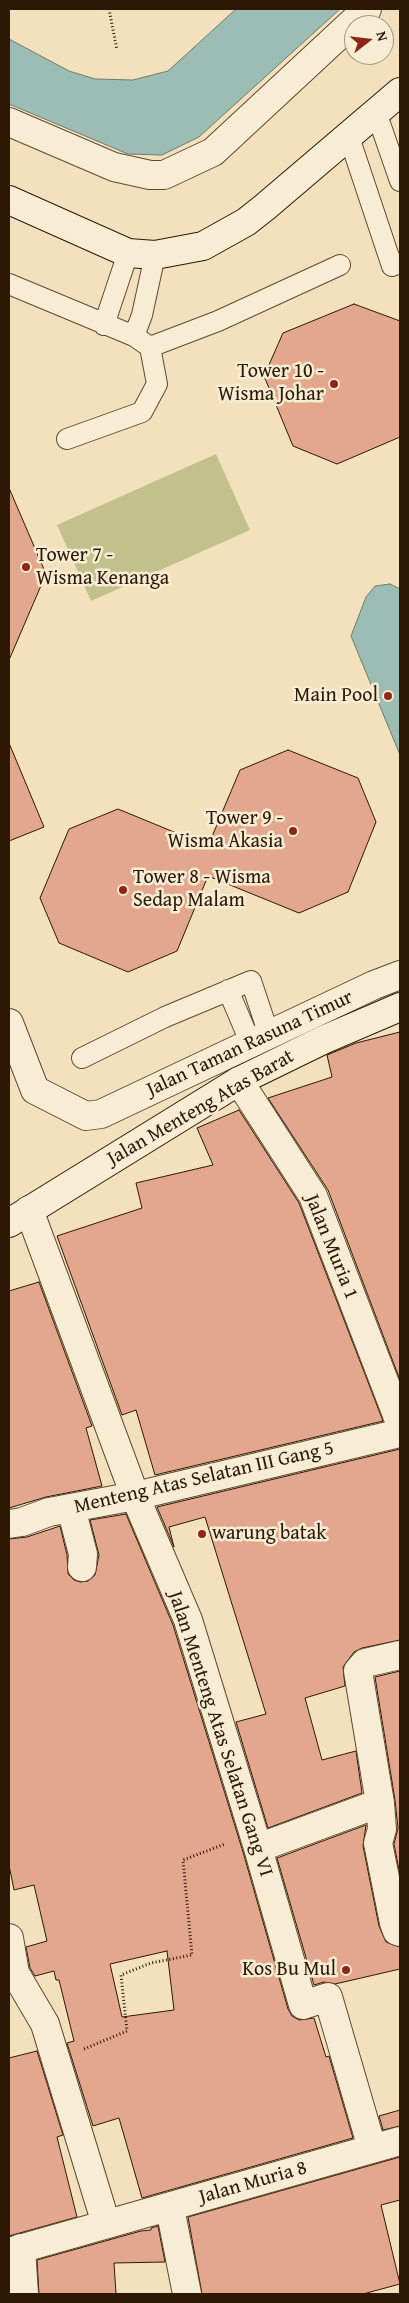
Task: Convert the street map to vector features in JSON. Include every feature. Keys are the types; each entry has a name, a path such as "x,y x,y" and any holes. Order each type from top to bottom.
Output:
{"street":[{"path":"9,122 114,167 150,175 164,175 213,152 367,9"},
{"path":"9,200 128,253 155,255 203,246 246,222 400,92"},
{"name":"Jalan Taman Rasuna Timur","path":"9,1023 35,1090 86,1116 101,1114 374,985 400,975"},
{"name":"Jalan Menteng Atas Barat","path":"19,1216 240,1081 324,1040 400,1007"},
{"name":"Jalan Muria 1","path":"240,1081 313,1196 400,1423"},
{"name":"Jalan Menteng Atas Selatan Gang VI","path":"19,1216 188,1620 256,1840 303,2005 328,1997 372,2148"},
{"name":"Menteng Atas Selatan III Gang 5","path":"9,1524 22,1522 49,1512 136,1496 400,1433"},
{"path":"71,1508 83,1554 82,1568"},
{"path":"400,1655 365,1663 358,1671 388,1820 378,1843 394,1923 397,1931 400,1932"},
{"path":"256,1840 388,1820"},
{"path":"9,1938 15,1973 45,2024 106,2224"},
{"name":"Jalan Muria 8","path":"15,2250 170,2208 400,2141"},
{"path":"170,2208 187,2294"},
{"path":"15,2250 24,2294"}],"lane":[{"path":"376,112 400,181"},
{"path":"349,136 392,266 400,263"},
{"path":"104,325 128,253"},
{"path":"68,439 142,412 157,384 142,342 142,315 155,255"},
{"path":"9,284 142,342 218,321 340,265"},
{"path":"82,1058 165,1017 251,981 260,1040"},
{"path":"228,990 260,1040"}],"path":[{"path":"109,9 117,50"},
{"path":"56,2061 127,2031 121,1975 151,1963 192,1954 183,1860 256,1840"}],"shaded area":[{"path":"216,454 250,530 91,601 57,525"}],"water":[{"path":"236,9 340,9 199,137 162,155 128,154 9,104 9,39 69,71 95,79 133,80 168,71"},
{"name":"Main Pool","path":"390,584 400,589 400,755 351,636 366,597 375,586"}],"building":[{"name":"Tower 10 - Wisma Johar","path":"354,304 400,321 400,437 337,464 293,446 264,376 283,333"},
{"name":"Tower 7 - Wisma Kenanga","path":"9,488 46,574 9,660"},
{"path":"9,743 44,827 9,841"},
{"path":"288,750 358,778 376,822 348,892 299,913 208,876 177,951 128,972 59,943 40,898 69,829 118,809 208,846 240,770"},
{"path":"400,1032 400,1380 328,1190 268,1098 332,1077 327,1055 356,1043"},
{"path":"239,1110 299,1203 383,1421 155,1475 136,1410 122,1415 57,1236 142,1208 136,1183 213,1165 197,1128"},
{"path":"39,1282 92,1426 86,1428 102,1486 46,1497 9,1508 9,1291"},
{"path":"400,1449 400,1640 362,1648 354,1652 343,1667 345,1686 305,1698 322,1760 356,1751 362,1793 268,1828 236,1722 266,1714 205,1517 169,1527 174,1547 157,1507"},
{"path":"126,1514 173,1625 243,1852 288,2009 292,2016 299,2020 314,2018 326,2057 329,2056 353,2138 142,2198 119,2118 93,2126 67,2043 74,2041 59,1980 56,1980 54,1971 35,1976 30,1968 26,1947 47,1941 34,1885 14,1890 9,1865 9,1539 27,1537 60,1526 67,1555 68,1574 74,1580 80,1582 88,1581 95,1575 99,1555 90,1520","holes":["167,1951 174,2010 122,2017 110,1964"]},
{"path":"400,1671 400,1875 394,1844 398,1828 395,1800 375,1677"},
{"path":"366,1825 363,1846 379,1926 386,1942 400,1947 400,1969 335,1984 324,1982 314,1985 277,1858"},
{"path":"37,2051 63,2135 57,2137 77,2217 9,2236 9,2058"},
{"path":"400,2110 400,2126 383,2130 379,2116"},
{"path":"400,2157 400,2200 381,2205 400,2284 363,2294 202,2294 188,2217"},
{"path":"158,2226 165,2262 114,2263 116,2294 39,2294 37,2260 141,2231 151,2230 151,2228"}],"place":[{"name":"Tower 10 - Wisma Johar","path":"334,384"},
{"name":"Tower 7 - Wisma Kenanga","path":"26,567"},
{"name":"Main Pool","path":"388,696"},
{"name":"Tower 9 - Wisma Akasia","path":"293,831"},
{"name":"Tower 8 - Wisma Sedap Malam","path":"123,890"},
{"name":"warung batak","path":"202,1534"},
{"name":"Kos Bu Mul","path":"346,1970"}]}
